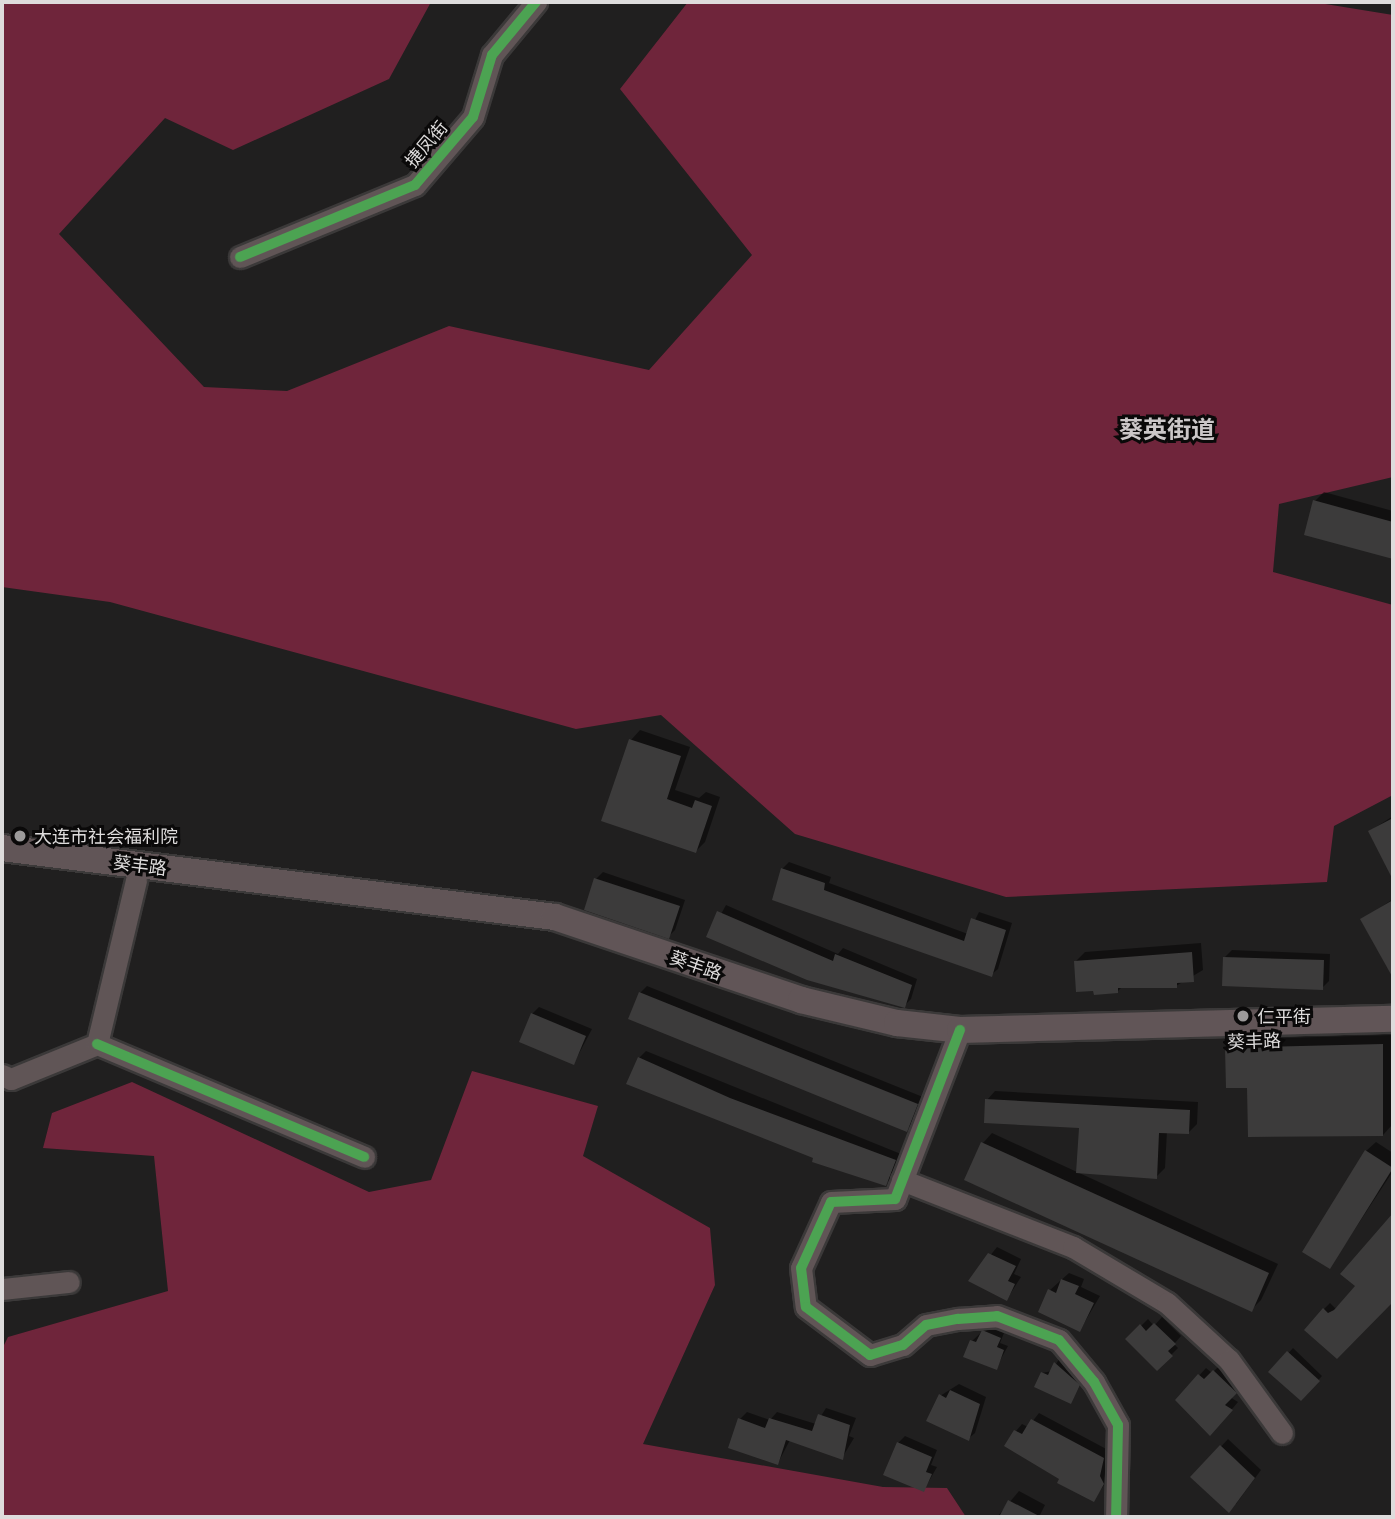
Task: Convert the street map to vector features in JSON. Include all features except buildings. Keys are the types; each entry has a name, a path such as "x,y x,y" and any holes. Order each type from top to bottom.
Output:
{"main road":[{"name":"葵丰路","path":"2,848 555,917 801,1000 999,1048 1393,1037"},
{"name":"葵丰路","path":"2,864 517,926 557,935 807,1018 869,1035 957,1037 1393,1019"}],"street":[{"name":"捷凤街","path":"240,257 415,185 473,117 492,55 536,2"},
{"path":"97,1044 136,880"},
{"path":"957,1037 895,1199 831,1202 801,1268 806,1307 870,1355 903,1345 926,1325 971,1318 997,1316 1059,1340 1094,1382 1118,1425 1116,1517"},
{"path":"2,1075 11,1079 97,1044 364,1157"},
{"path":"902,1180 1073,1247 1167,1303 1228,1360 1282,1433"},
{"path":"2,1289 69,1282"}],"shaded area":[{"path":"2,2 431,2 389,79 233,150 165,118 59,234 204,387 287,391 449,326 649,370 752,255 620,89 688,2 1313,2 1393,15 1393,477 1279,504 1273,572 1393,605 1393,795 1334,826 1327,882 1006,897 795,834 661,715 576,729 110,602 2,587"},
{"path":"472,1071 598,1106 583,1156 710,1228 715,1285 643,1444 883,1487 947,1488 966,1517 2,1517 2,1349 8,1337 168,1291 154,1156 43,1148 52,1113 132,1082 369,1192 431,1180"}],"cycle path":[{"path":"240,257 415,185 473,117 492,55 536,2"},
{"path":"960,1030 895,1199 831,1202 801,1268 806,1307 870,1355 903,1345 926,1325 958,1319 997,1316 1059,1340 1094,1382 1118,1425 1116,1517"},
{"path":"97,1044 364,1157"}],"place":[{"name":"大连市社会福利院","path":"20,836"},
{"name":"仁平街","path":"1243,1016"}],"district":[{"name":"葵英街道","path":"1167,429"}]}
